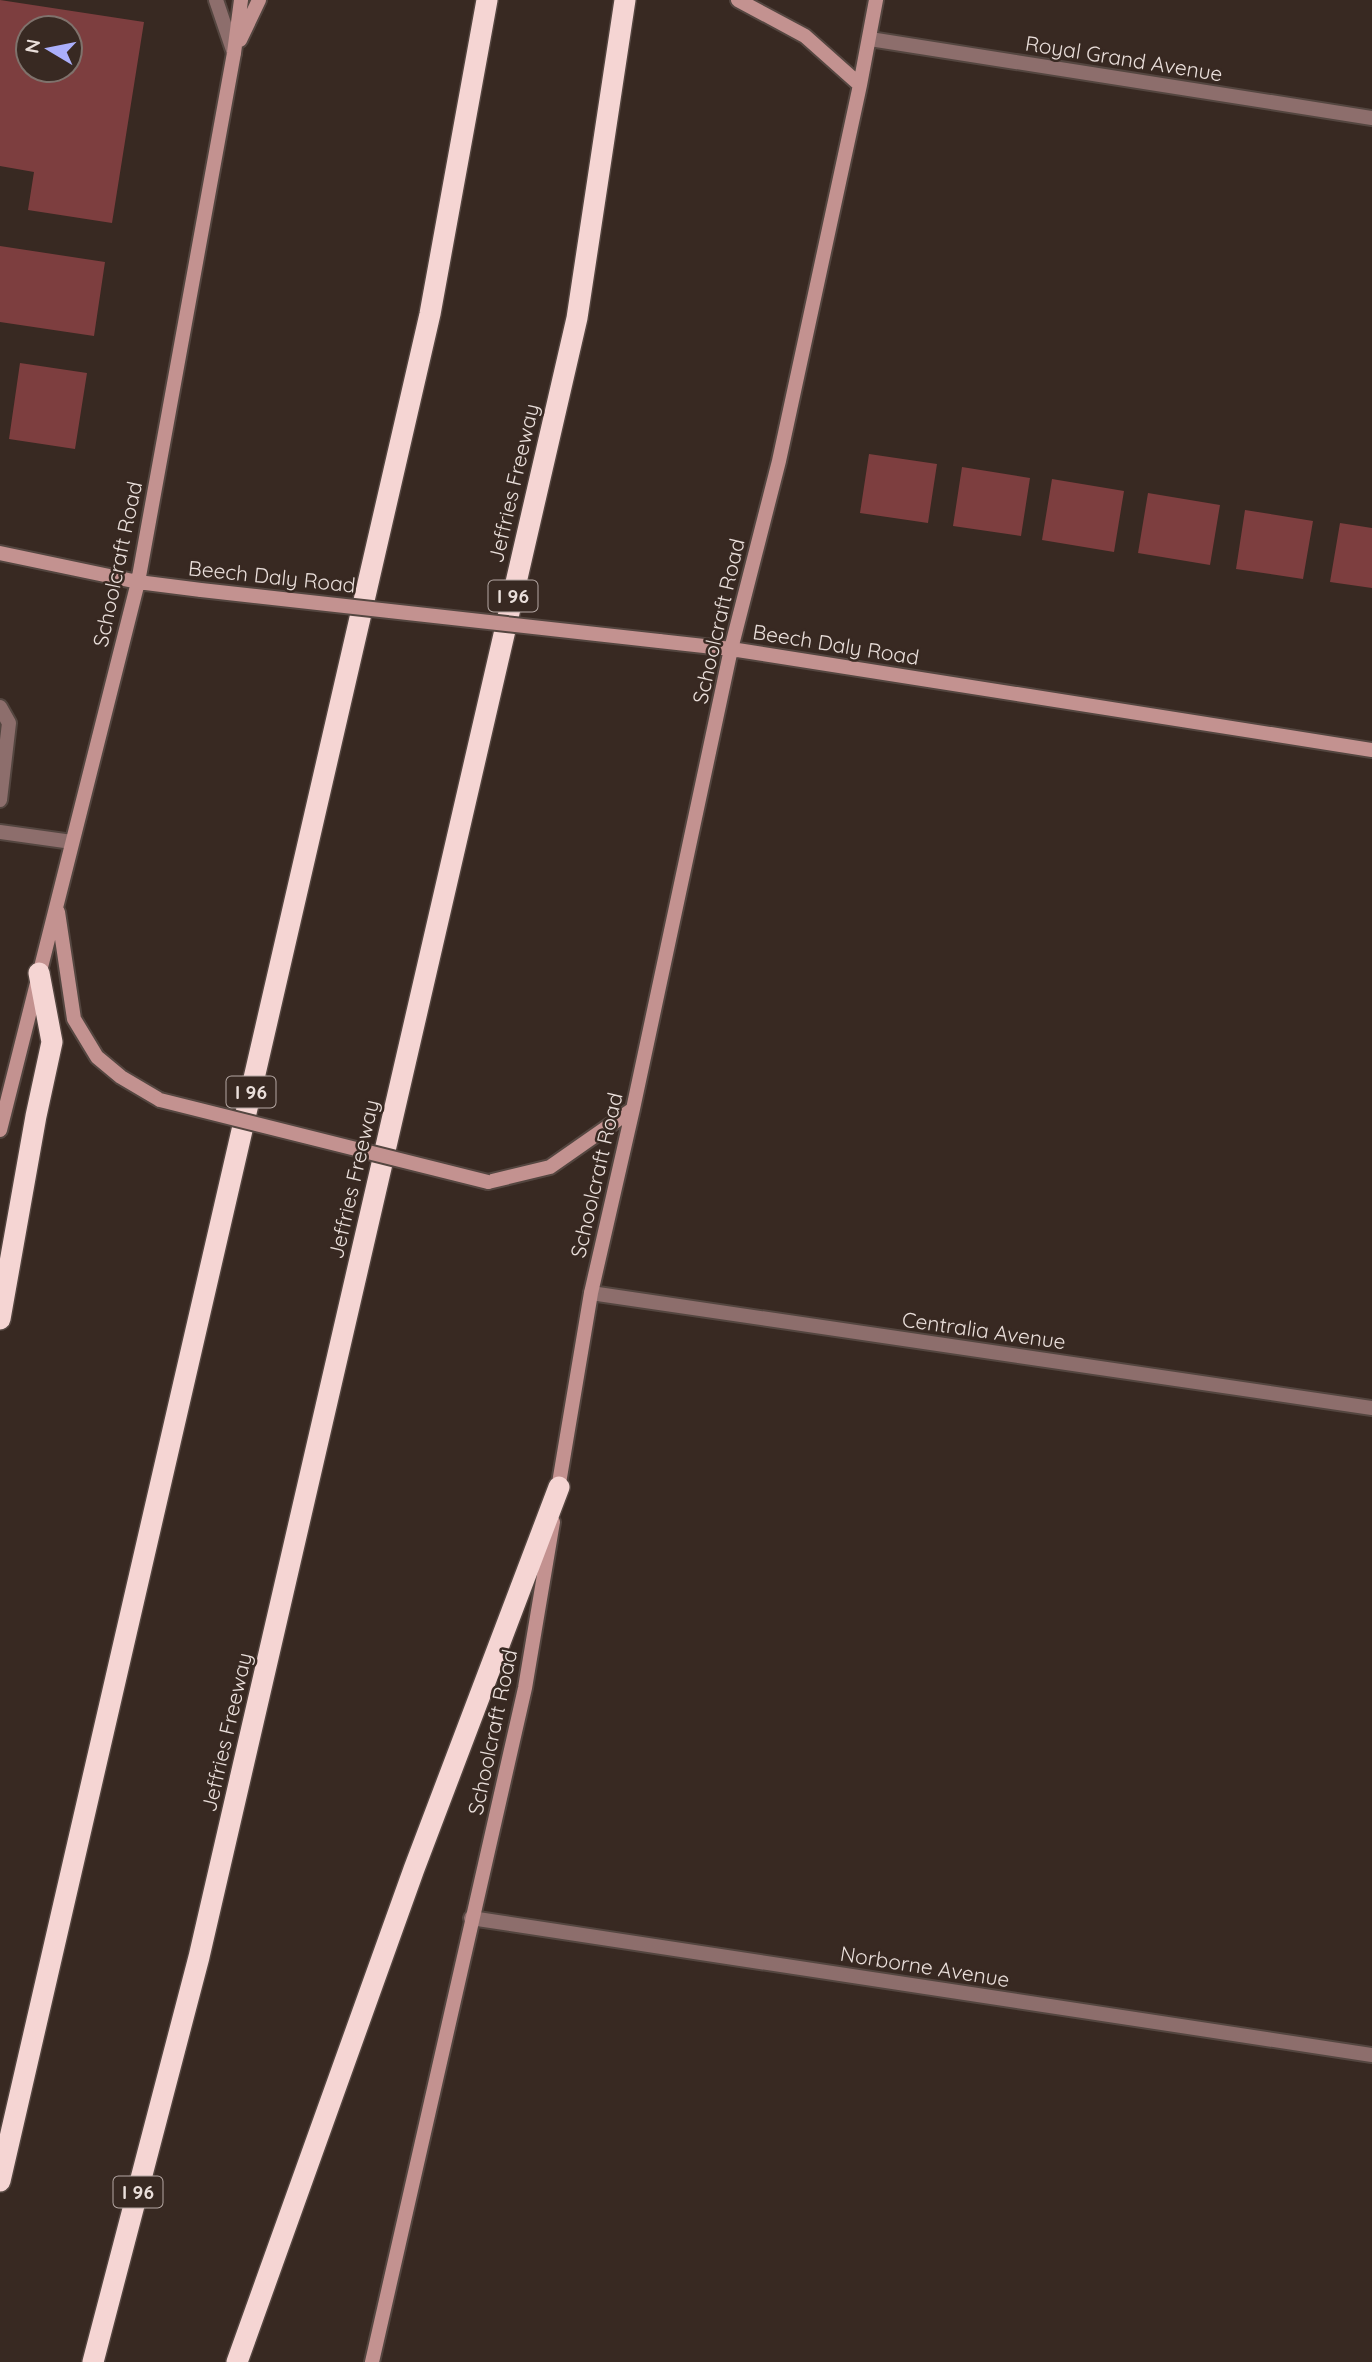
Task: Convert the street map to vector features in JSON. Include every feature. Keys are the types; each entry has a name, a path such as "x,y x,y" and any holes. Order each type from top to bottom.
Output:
{"highway":[{"name":"I 96","path":"0,2181 430,314 487,0"},
{"name":"Jeffries Freeway","path":"93,2362 199,1957 577,318 625,0"},
{"path":"0,1319 52,1042 39,973"},
{"path":"237,2362 414,1870 559,1488"}],"main road":[{"name":"Schoolcraft Road","path":"0,1130 6,1082 39,973 138,582 234,53 241,0"},
{"path":"234,53 259,0"},
{"path":"738,0 805,36 860,85"},
{"name":"Schoolcraft Road","path":"372,2362 471,1918 526,1688 591,1293 731,649 779,461 870,39 876,0"},
{"name":"Beech Daly Road","path":"0,553 138,582 731,649 1372,750"},
{"path":"56,904 74,1019 97,1057 121,1077 160,1100 488,1182 550,1167 633,1109"}],"street":[{"path":"216,0 234,53"},
{"name":"Royal Grand Avenue","path":"870,39 1372,118"},
{"path":"0,707 9,723 0,800"},
{"path":"0,832 72,842"},
{"name":"Centralia Avenue","path":"591,1293 1372,1408"},
{"name":"Norborne Avenue","path":"471,1918 1372,2055"}],"building":[{"path":"0,0 144,22 112,223 28,210 34,172 0,166"},
{"path":"0,246 105,262 94,336 0,322"},
{"path":"20,363 87,373 75,449 9,439"},
{"path":"869,454 937,464 928,523 860,513"},
{"path":"962,467 1030,478 1021,536 953,526"},
{"path":"1052,479 1124,491 1114,552 1042,540"},
{"path":"1148,493 1220,505 1210,565 1138,553"},
{"path":"1245,510 1313,521 1303,579 1236,569"},
{"path":"1340,523 1372,528 1372,588 1330,582"}]}
